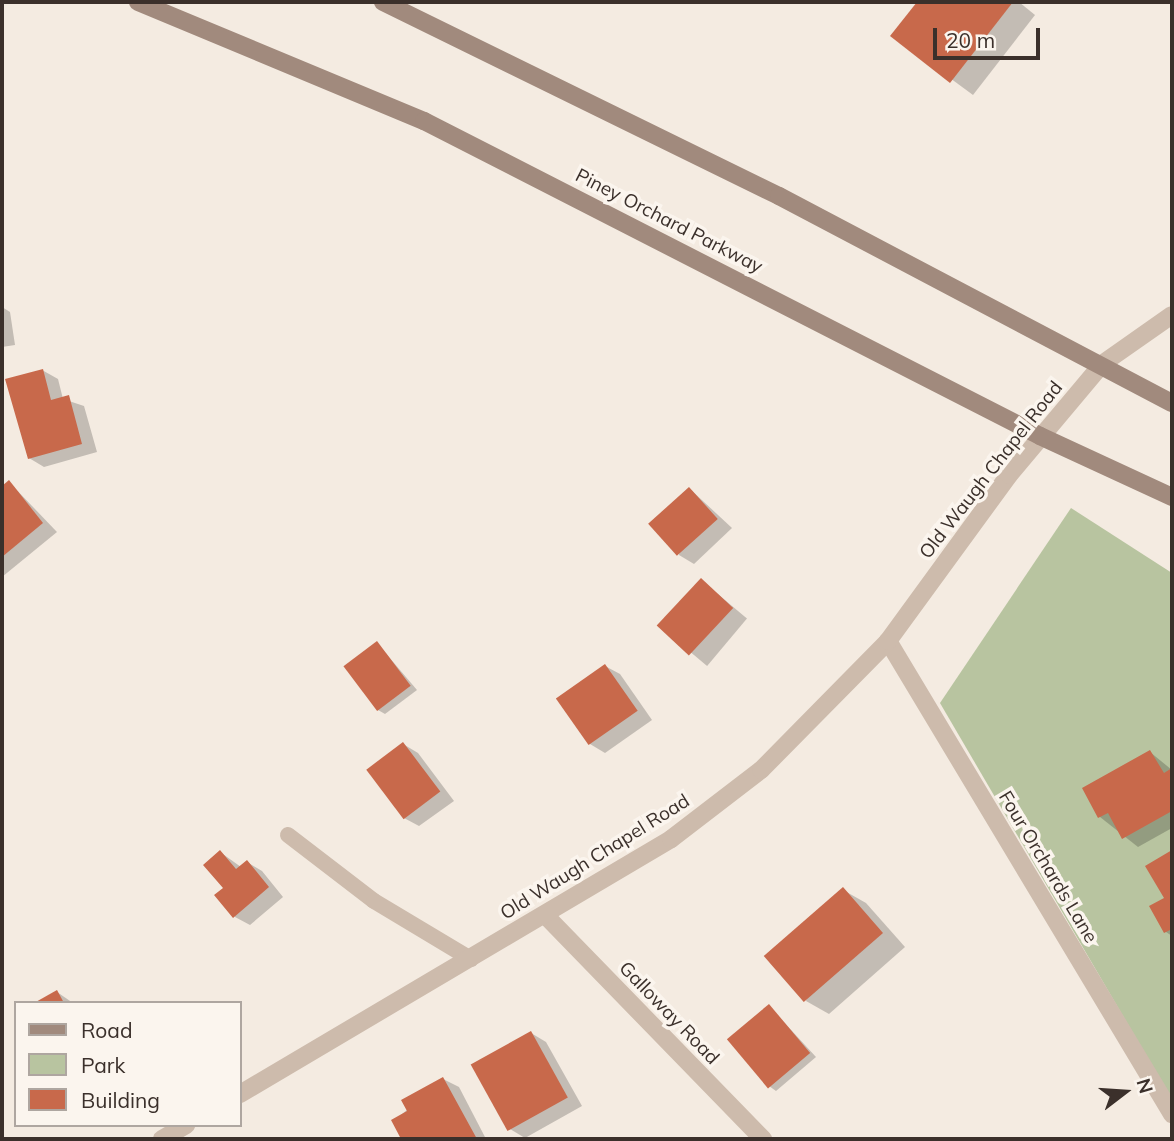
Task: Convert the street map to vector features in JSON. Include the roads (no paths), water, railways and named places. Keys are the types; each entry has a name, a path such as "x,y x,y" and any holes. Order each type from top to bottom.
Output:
{"main road":[{"name":"Piney Orchard Parkway","path":"138,2 424,121 1040,436 1172,497"},
{"path":"383,2 1102,364 1172,403"}],"street":[{"name":"Old Waugh Chapel Road","path":"242,1093 671,839 761,770 888,641 1040,436 1102,364 1172,315"},
{"name":"Four Orchards Lane","path":"888,641 1172,1114"},
{"name":"Galloway Road","path":"545,915 763,1139"},
{"path":"162,1139 183,1127"}],"lane":[{"path":"288,835 374,901 471,959"}]}
